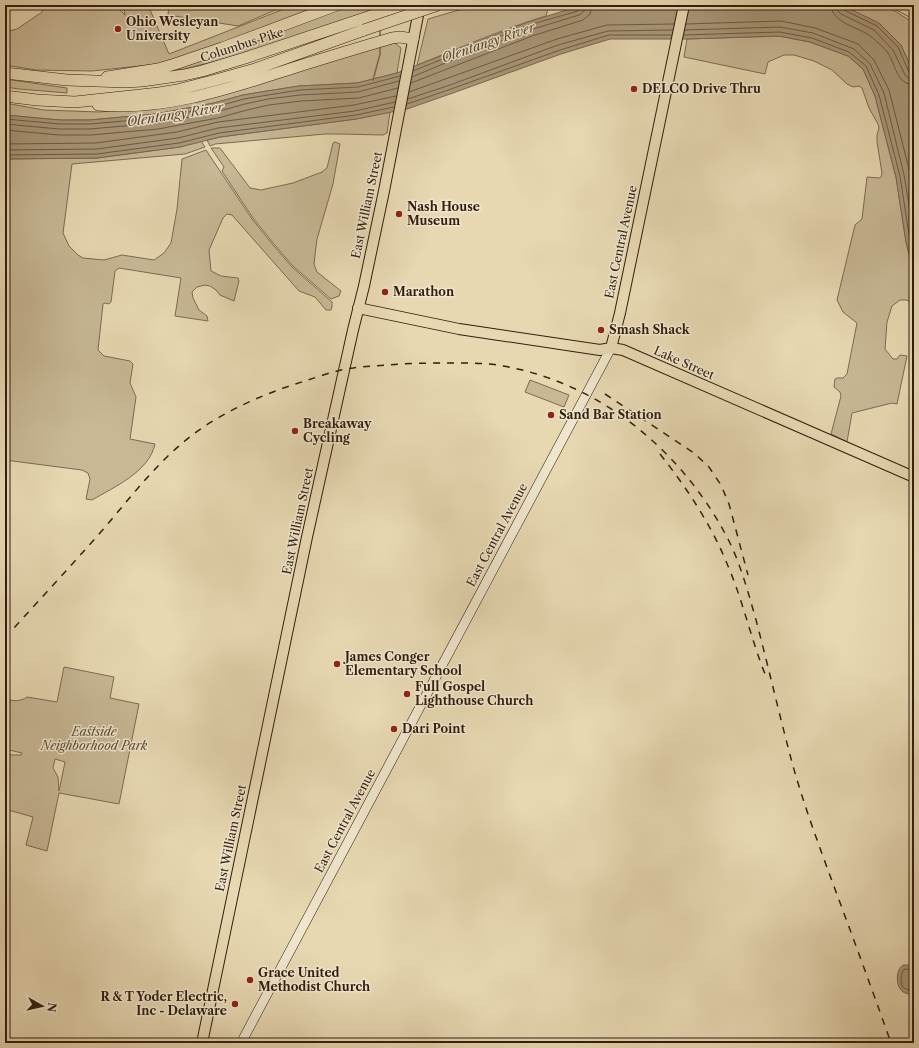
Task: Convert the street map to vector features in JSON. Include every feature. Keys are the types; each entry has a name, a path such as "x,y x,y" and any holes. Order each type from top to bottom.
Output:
{"highway":[{"path":"90,80 158,69 175,64 337,5"},
{"name":"Columbus Pike","path":"5,73 67,80 126,82 142,81 202,71 404,5"},
{"name":"Columbus Pike","path":"5,96 37,100 75,102 182,89 255,69 438,5"},
{"path":"898,5 914,13"},
{"path":"75,102 132,106 200,96 380,41 400,37 413,39"}],"main road":[{"name":"East William Street","path":"202,1043 308,537 368,265 420,5"},
{"name":"East Central Avenue","path":"239,1043 247,1031 611,348 620,313 684,5"},
{"name":"Lake Street","path":"358,308 485,333 600,350 611,348 623,350 914,477"}],"green space":[{"name":"Ohio Wesleyan University","path":"45,5 115,5 125,15 123,5 148,5 169,54 294,5 324,5 181,58 158,64 92,71 36,70 5,65 5,32 17,29 42,12"},
{"path":"169,5 287,5 238,26 168,15"},
{"path":"349,5 391,5 236,56 184,69 151,74 328,13"},
{"path":"476,5 549,5 546,16 497,33 417,65 428,19"},
{"path":"840,5 885,5 914,23 914,74 901,45 846,7"},
{"path":"779,36 810,42 848,56 863,69 875,96 896,177 906,242 914,273 914,315 911,304 907,300 900,300 892,306 887,322 885,349 893,359 897,359 900,355 907,356 897,404 892,403 852,413 847,442 831,434 841,396 840,392 834,387 835,379 843,378 847,374 857,323 843,312 837,300 855,225 862,219 867,177 879,178 881,177 882,173 877,142 879,128 878,124 869,108 862,88 859,86 853,87 847,84 832,70 814,61 794,55 784,55 768,62 765,74 684,57 687,39"},
{"path":"395,43 401,48 397,73 357,83 299,86 243,95 214,103 156,114 90,120 60,120 5,115 5,103 44,110 99,112 142,109"},
{"path":"5,79 67,88 67,93 5,87"},
{"path":"390,112 387,133 383,135 325,134 215,144 210,146 207,140 356,119"},
{"path":"201,141 205,147 185,154 72,164 63,233 69,246 83,258 104,260 122,255 154,260 164,253 171,243 177,209 182,159 206,150 252,219 292,267 332,302 332,307 331,310 326,310 315,297 299,291 232,215 227,214 223,218 209,250 211,271 221,276 238,278 239,281 234,301 220,295 210,286 205,285 197,287 192,292 193,298 199,310 207,316 208,321 175,316 181,278 119,268 115,271 111,302 109,304 103,304 98,350 104,356 130,361 133,364 130,383 136,397 130,439 155,444 146,463 130,478 92,500 86,499 90,479 88,473 82,470 5,460 5,159 97,158 180,147"},
{"path":"335,142 340,144 333,184 317,239 314,264 317,272 341,291 339,296 331,299 293,266 253,218 222,171 224,167 211,148 220,148 250,188 261,190 293,183 322,172 327,168 333,143"},
{"path":"530,380 569,395 564,407 525,392"},
{"name":"Eastside Neighborhood Park","path":"64,667 114,677 110,698 139,704 119,804 59,793 47,851 26,845 33,817 5,809 5,754 21,755 22,753 5,749 5,699 16,701 27,697 57,702","holes":["55,759 65,762 59,791 58,777 53,768"]}],"water":[{"name":"Olentangy River","path":"583,5 840,5 879,23 901,45 914,74 914,273 906,242 896,177 875,96 863,69 848,56 810,42 779,36 687,39 610,39 561,54 407,109 356,119 220,137 180,147 97,158 5,159 5,115 60,120 90,120 156,114 214,103 243,95 299,86 357,83 397,73 528,22"},
{"path":"903,965 914,967 914,994 905,993 899,987 898,972"}],"waterway":[{"path":"380,29 380,37"},
{"path":"373,80 380,54 380,47"}],"railway":[{"path":"5,638 170,454 208,424 248,402 290,386 347,369 405,364 466,363 497,365 539,375 573,388 605,405 635,426 663,451 688,478 709,507 733,549 750,599 761,638 788,748 802,795 891,1043"},
{"path":"605,394 694,453 709,467 721,485 729,504 748,575"},
{"path":"660,454 680,480 707,522 722,551 738,593 765,674"}],"place":[{"name":"Ohio Wesleyan University","path":"118,29"},
{"name":"DELCO Drive Thru","path":"634,89"},
{"name":"Nash House Museum","path":"399,214"},
{"name":"Marathon","path":"385,292"},
{"name":"Smash Shack","path":"601,330"},
{"name":"Sand Bar Station","path":"551,415"},
{"name":"Breakaway Cycling","path":"295,431"},
{"name":"James Conger Elementary School","path":"337,664"},
{"name":"Full Gospel Lighthouse Church","path":"407,694"},
{"name":"Dari Point","path":"394,729"},
{"name":"Grace United Methodist Church","path":"250,980"},
{"name":"R & T Yoder Electric, Inc - Delaware","path":"235,1004"}]}
